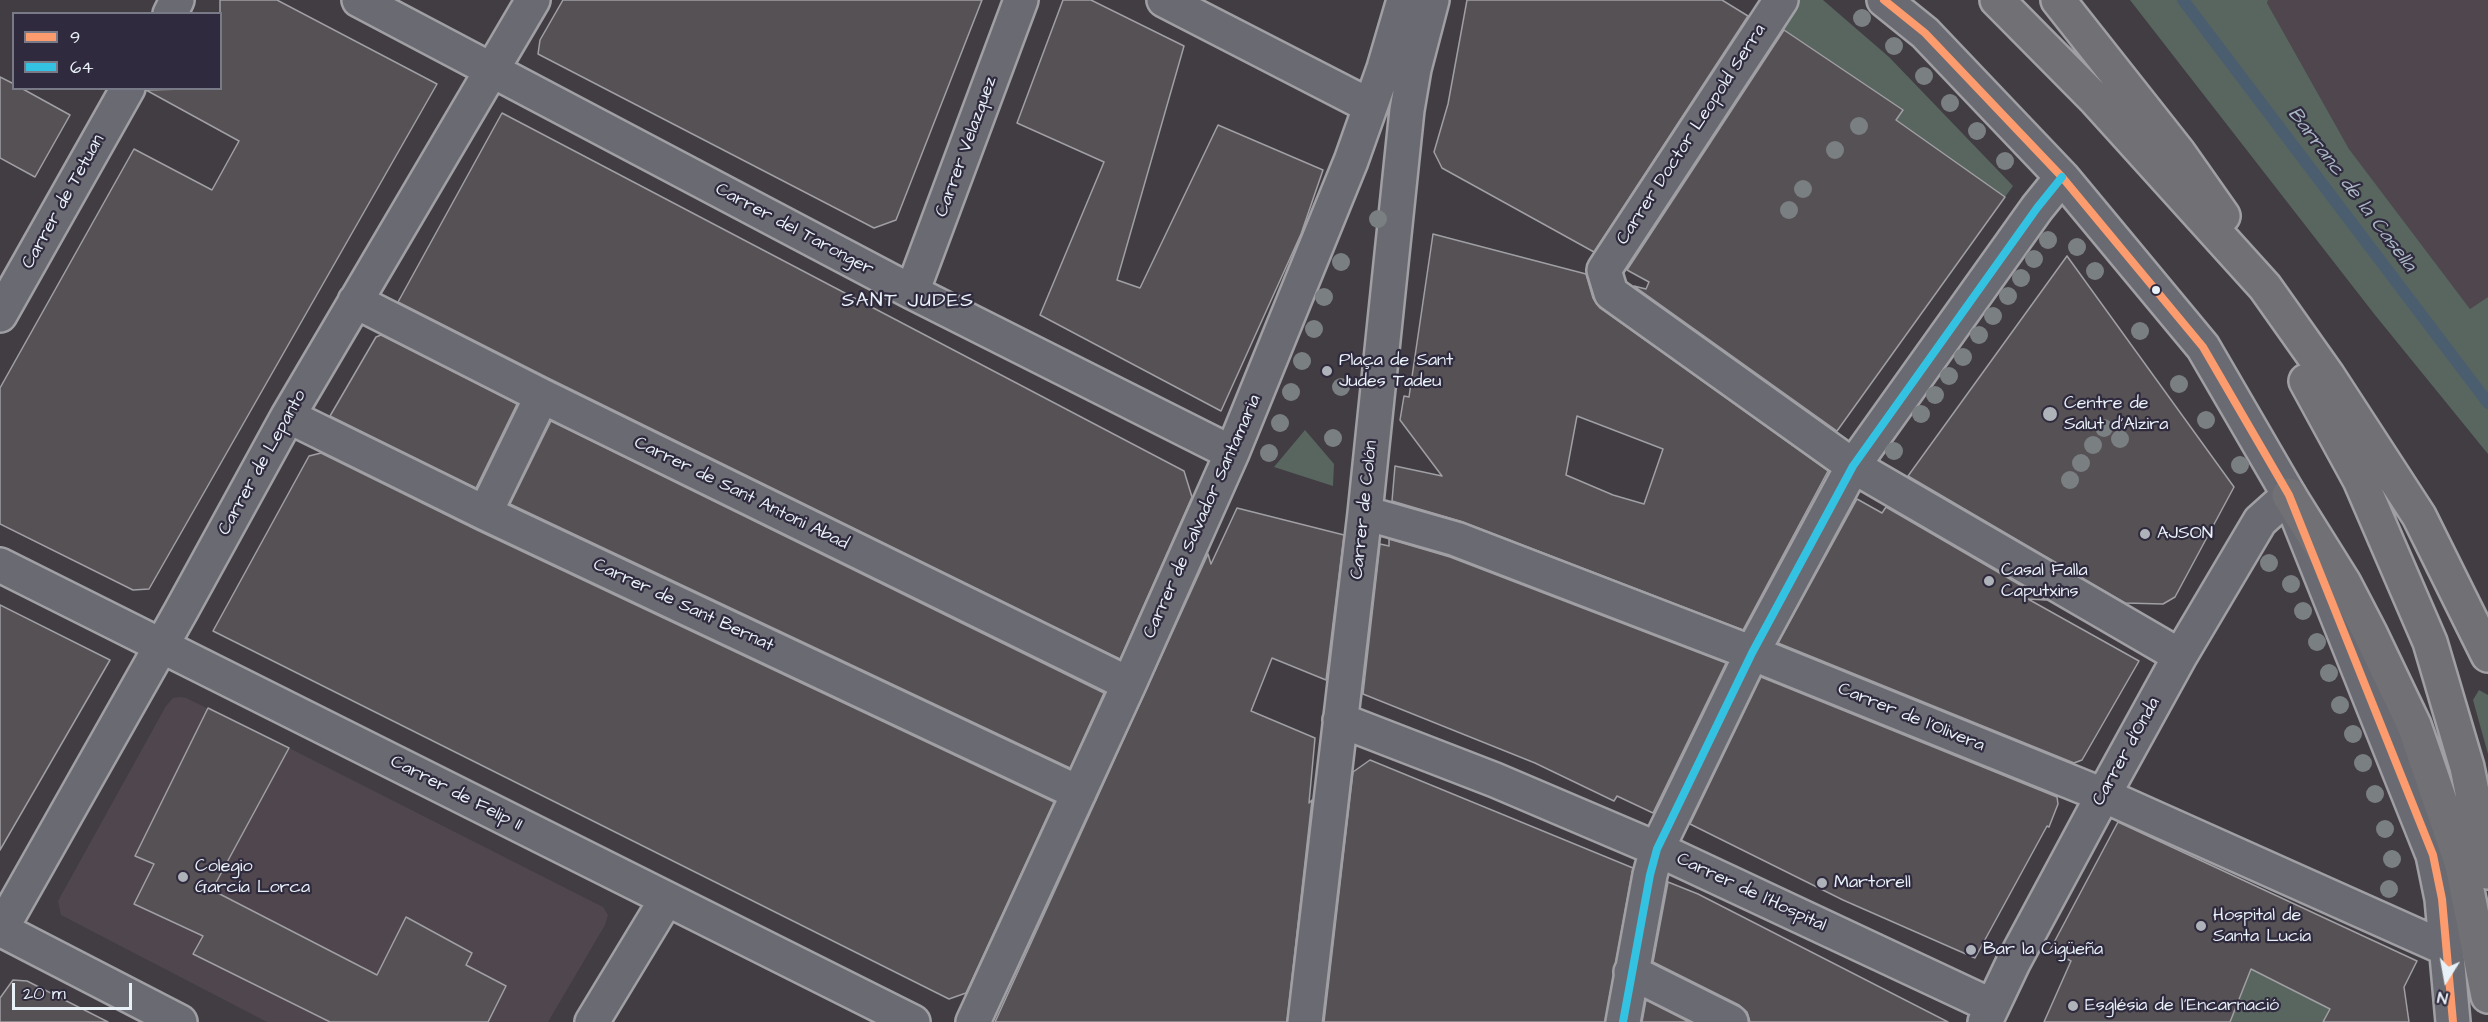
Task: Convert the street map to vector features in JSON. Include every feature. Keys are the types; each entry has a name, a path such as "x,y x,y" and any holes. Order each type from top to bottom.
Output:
{"main road":[{"path":"1997,0 2096,100 2265,287"},
{"path":"2058,0 2178,152 2230,227 2265,287 2328,376 2419,516 2488,656"},
{"path":"2181,196 2284,346 2321,406 2361,480 2438,665 2467,768 2488,872"},
{"path":"2289,495 2344,583 2414,725 2462,865 2488,996"}],"street":[{"name":"Carrer del Taronger","path":"359,0 912,292 1232,453"},
{"name":"Carrer de Lepanto","path":"0,930 288,416 494,70 533,0"},
{"name":"Carrer Velazquez","path":"912,292 1021,0"},
{"path":"1164,0 1370,106"},
{"name":"Carrer de Salvador Santamaria","path":"973,1022 1129,684 1232,453 1350,161 1404,0"},
{"name":"Carrer de Colón","path":"1305,1022 1365,513 1407,110 1414,69 1432,0"},
{"name":"Carrer Doctor Leopold Serra","path":"1781,0 1604,270 1611,292 1853,466"},
{"path":"1884,0 1925,33 2062,177 2203,347 2289,495 2433,855 2440,888 2452,1022"},
{"name":"Carrer de Tetuan","path":"0,315 127,90"},
{"path":"1623,1022 1657,849 1752,653 1853,466 2037,208 2062,177"},
{"name":"Carrer de Sant Antoni Abad","path":"355,301 542,396 1129,684"},
{"path":"485,513 542,396"},
{"name":"Carrer de Sant Bernat","path":"288,416 485,513 1079,793"},
{"path":"1853,466 2180,656"},
{"name":"Carrer d'Onda","path":"1988,1014 2103,795 2180,656 2260,521 2289,495"},
{"name":"Carrer de l'Olivera","path":"1365,513 1456,539 1752,653 2103,795 2447,950"},
{"name":"Carrer de Felip II","path":"0,564 913,1022"},
{"name":"Carrer de l'Hospital","path":"1340,720 1495,780 1657,849 1988,1014"},
{"path":"592,1022 666,900"},
{"path":"0,930 180,1022"},
{"path":"1631,972 1731,1022"}],"shaded area":[{"path":"1798,0 1823,0 1889,57 2013,186 2005,197 1759,329 1903,110 1778,26"},
{"path":"2130,0 2268,0 2267,3 2349,149 2470,309 2488,297 2488,454 2375,315"},
{"path":"2268,0 2488,0 2488,297 2470,309 2349,149 2267,3"},
{"path":"1305,430 1334,464 1333,486 1274,467"},
{"path":"2479,690 2488,695 2488,754 2473,700"},
{"path":"180,697 289,748 603,907 608,915 605,925 548,1022 267,1022 61,915 58,901 166,706 173,698"},
{"path":"2251,969 2330,1009 2323,1022 2230,1022"}],"building":[{"path":"220,0 277,0 437,84 149,589 133,590 0,524 0,388 134,149 212,190 239,141 146,90 222,90 222,12 220,12"},
{"path":"563,0 982,0 896,220 874,228 538,54 540,40"},
{"path":"1063,0 1091,0 1184,46 1117,280 1140,288 1218,125 1323,170 1301,234 1221,411 1040,315 1104,162 1017,123"},
{"path":"1467,0 1722,0 1748,16 1594,252 1442,168 1434,152 1448,104"},
{"path":"1784,30 1903,110 1896,120 2005,197 1837,431 1634,286 1646,289 1649,282 1627,270"},
{"path":"0,77 12,83 12,90 25,90 70,115 35,177 0,158"},
{"path":"502,113 1184,471 1192,497 1120,659 398,302"},
{"path":"1433,234 1586,274 1593,298 1600,308 1828,471 1743,630 1463,522 1392,501 1395,466 1442,476 1400,420 1404,396 1409,397","holes":["1577,416 1663,449 1644,504 1613,495 1566,475"]},
{"name":"Centre de Salut d'Alzira","path":"2067,256 2234,487 2175,597 2163,604 2125,603 1908,476"},
{"path":"381,335 517,404 476,488 330,416 376,337"},
{"path":"551,421 1104,693 1070,768 510,504"},
{"path":"321,453 477,530 1054,802 966,993 949,999 213,631 309,456"},
{"path":"1857,499 1882,513 1886,507 2046,600 2028,599 2139,661 2082,760 2074,763 1778,643"},
{"path":"1237,508 1344,535 1326,680 1272,658 1251,711 1315,738 1309,803 1312,800 1287,1022 995,1022 1208,554 1211,564"},
{"path":"1389,539 1450,557 1726,663 1653,813 1617,796 1614,801 1535,763 1363,694 1380,544 1389,546"},
{"path":"0,605 110,660 0,850"},
{"path":"1761,677 2057,797 2058,804 2049,827 2047,826 1975,958 1843,900 1690,824"},
{"name":"Colegio García Lorca","path":"208,708 289,748 212,890 377,975 406,917 472,953 466,965 506,986 488,1022 330,1022 193,954 203,936 134,904 154,864 135,856"},
{"path":"1370,760 1633,868 1605,1022 1324,1022 1353,772"},
{"name":"Hospital de Santa Lucía","path":"2118,822 2417,961 2404,987 2409,1022 2323,1022 2330,1009 2251,969 2230,1022 2044,1022 2071,961 2050,950"},
{"path":"1668,882 1698,894 1948,1022 1750,1022 1747,1012 1739,1005 1653,962"},
{"path":"13,980 27,981 108,1022 0,1022 0,998"},
{"path":"1646,1000 1689,1022 1642,1022"}],"waterway":[{"name":"Barranc de la Casella","path":"2183,0 2488,403"}],"transit line":[{"name":"9","path":"1884,0 1925,33 2062,177 2203,347 2289,495 2433,855 2442,899 2453,1022"},
{"name":"64","path":"1623,1022 1650,875 1657,849 1752,653 1853,466 2037,208 2062,177"}],"place":[{"name":"Plaça de Sant Judes Tadeu","path":"1327,371"},
{"name":"Centre de Salut d'Alzira","path":"2050,414"},
{"name":"AJSON","path":"2145,534"},
{"name":"Casal Falla Caputxins","path":"1989,581"},
{"name":"Colegio García Lorca","path":"183,877"},
{"name":"Martorell","path":"1822,883"},
{"name":"Hospital de Santa Lucía","path":"2201,926"},
{"name":"Bar la Cigüeña","path":"1971,950"},
{"name":"Església de l'Encarnació","path":"2073,1006"}],"district":[{"name":"SANT JUDES","path":"908,302"}]}
